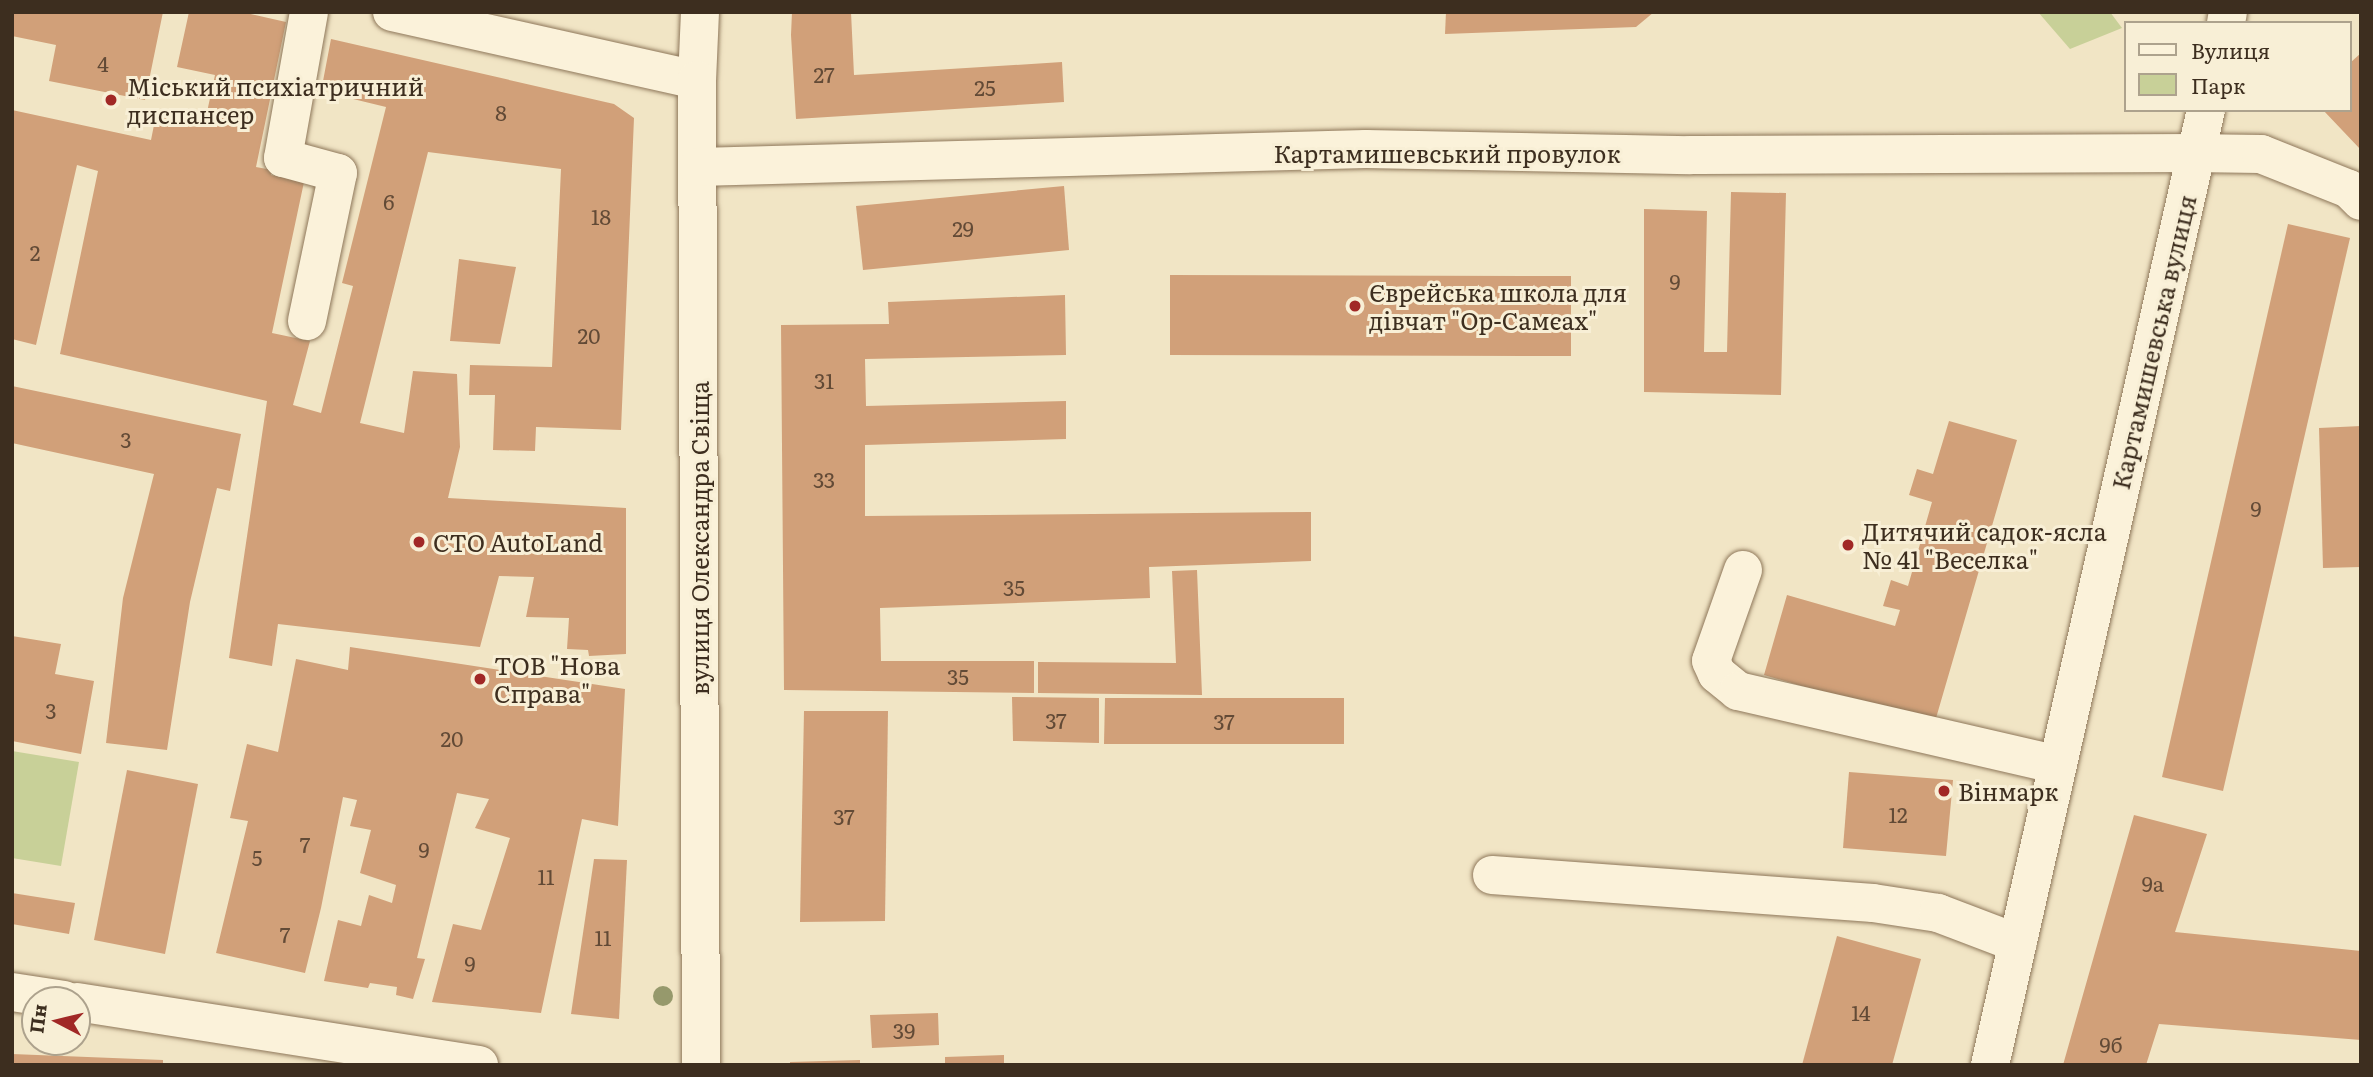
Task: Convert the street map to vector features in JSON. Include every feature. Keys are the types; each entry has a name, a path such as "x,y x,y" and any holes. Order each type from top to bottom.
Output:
{"street":[{"path":"307,321 338,173 283,158 309,12"},
{"path":"392,12 697,80"},
{"name":"вулиця Олександра Свіща","path":"700,12 697,80 701,1065"},
{"name":"Картамишевська вулиця","path":"1990,1065 2206,112"},
{"name":"Картамишевський провулок","path":"698,167 1366,149 1690,155 2260,154 2349,189 2361,201"},
{"path":"1743,570 1711,661 1717,674 1738,691 2058,765"},
{"path":"1492,875 1873,903 1938,913 2017,943"},
{"path":"91,1005 384,1057 479,1065"}],"green space":[{"path":"2038,12 2110,12 2122,28 2070,49"},
{"path":"12,751 79,762 61,866 12,858"}],"building":[{"path":"12,12 163,12 145,100 49,81 56,45 12,36"},
{"path":"189,12 242,12 286,22 256,167 272,170 271,175 304,182 272,333 310,341 293,405 321,413 353,286 342,283 386,107 349,98 352,87 323,81 331,39 614,104 634,118 621,430 536,427 535,451 493,450 495,395 469,395 470,365 552,367 561,169 428,152 360,423 404,433 413,371 457,374 460,447 448,498 626,508 626,654 589,656 588,650 567,649 569,618 526,617 534,577 499,576 480,647 278,624 272,666 229,658 267,401 60,354 98,171 77,165 36,345 12,339 12,110 151,140 156,115 204,126 215,75 177,67"},
{"path":"792,12 851,12 854,75 1062,62 1064,102 796,119"},
{"path":"1446,12 1654,12 1636,27 1445,34"},
{"path":"2361,53 2361,150 2325,112 2352,112 2352,61"},
{"path":"1064,186 1069,250 863,270 856,206"},
{"path":"1731,192 1786,193 1781,395 1644,392 1644,209 1707,211 1704,352 1727,352"},
{"path":"2288,224 2350,238 2223,791 2162,777"},
{"path":"459,259 516,267 500,344 450,341"},
{"path":"1170,275 1571,276 1571,356 1170,355"},
{"path":"1065,295 1066,355 865,359 866,406 1066,401 1066,439 865,445 865,516 1311,512 1311,561 1149,567 1150,598 880,608 881,661 1034,661 1034,693 784,690 781,325 889,324 888,302"},
{"path":"12,386 241,434 230,491 217,488 190,602 167,750 106,743 123,598 154,474 12,443"},
{"path":"1949,421 2017,440 1934,725 1764,675 1787,595 1895,626 1900,610 1883,606 1891,580 1908,586 1932,502 1909,495 1917,469 1933,474"},
{"path":"2361,426 2361,567 2323,568 2319,428"},
{"path":"1197,570 1202,695 1038,693 1038,662 1176,663 1172,571"},
{"path":"12,636 61,644 55,674 94,681 81,754 12,741"},
{"path":"350,647 625,689 618,826 582,819 541,1013 432,1002 453,924 481,930 510,838 475,828 489,799 457,793 417,958 425,959 413,999 396,995 397,987 370,983 368,988 324,981 338,920 361,926 369,895 392,903 396,885 360,873 371,830 350,826 357,800 343,797 305,973 216,953 248,821 230,818 247,744 278,752 296,659 348,670"},
{"path":"1012,697 1099,698 1099,743 1013,741"},
{"path":"1105,698 1344,698 1344,744 1104,744"},
{"path":"804,711 888,711 885,921 800,922"},
{"path":"127,770 198,784 165,954 94,940"},
{"path":"1849,772 1953,780 1946,856 1843,848"},
{"path":"2134,815 2207,834 2175,932 2361,951 2361,1040 2159,1024 2146,1065 2063,1065"},
{"path":"594,859 627,860 619,1019 571,1014"},
{"path":"12,893 75,903 69,934 12,924"},
{"path":"1837,936 1921,959 1892,1065 1802,1065"},
{"path":"938,1013 939,1045 872,1048 870,1015"},
{"path":"12,1054 163,1060 163,1065 12,1065"},
{"path":"1004,1055 1004,1065 945,1065 945,1057"},
{"path":"860,1060 860,1065 790,1065 790,1062"}],"place":[{"name":"Міський психіатричний диспансер","path":"111,100"},
{"name":"Єврейська школа для дівчат \"Ор-Самєах\"","path":"1355,306"},
{"name":"СТО AutoLand","path":"419,542"},
{"name":"Дитячий садок-ясла № 41 \"Веселка\"","path":"1848,545"},
{"name":"ТОВ \"Нова Справа\"","path":"480,679"},
{"name":"Вінмарк","path":"1944,791"}]}
